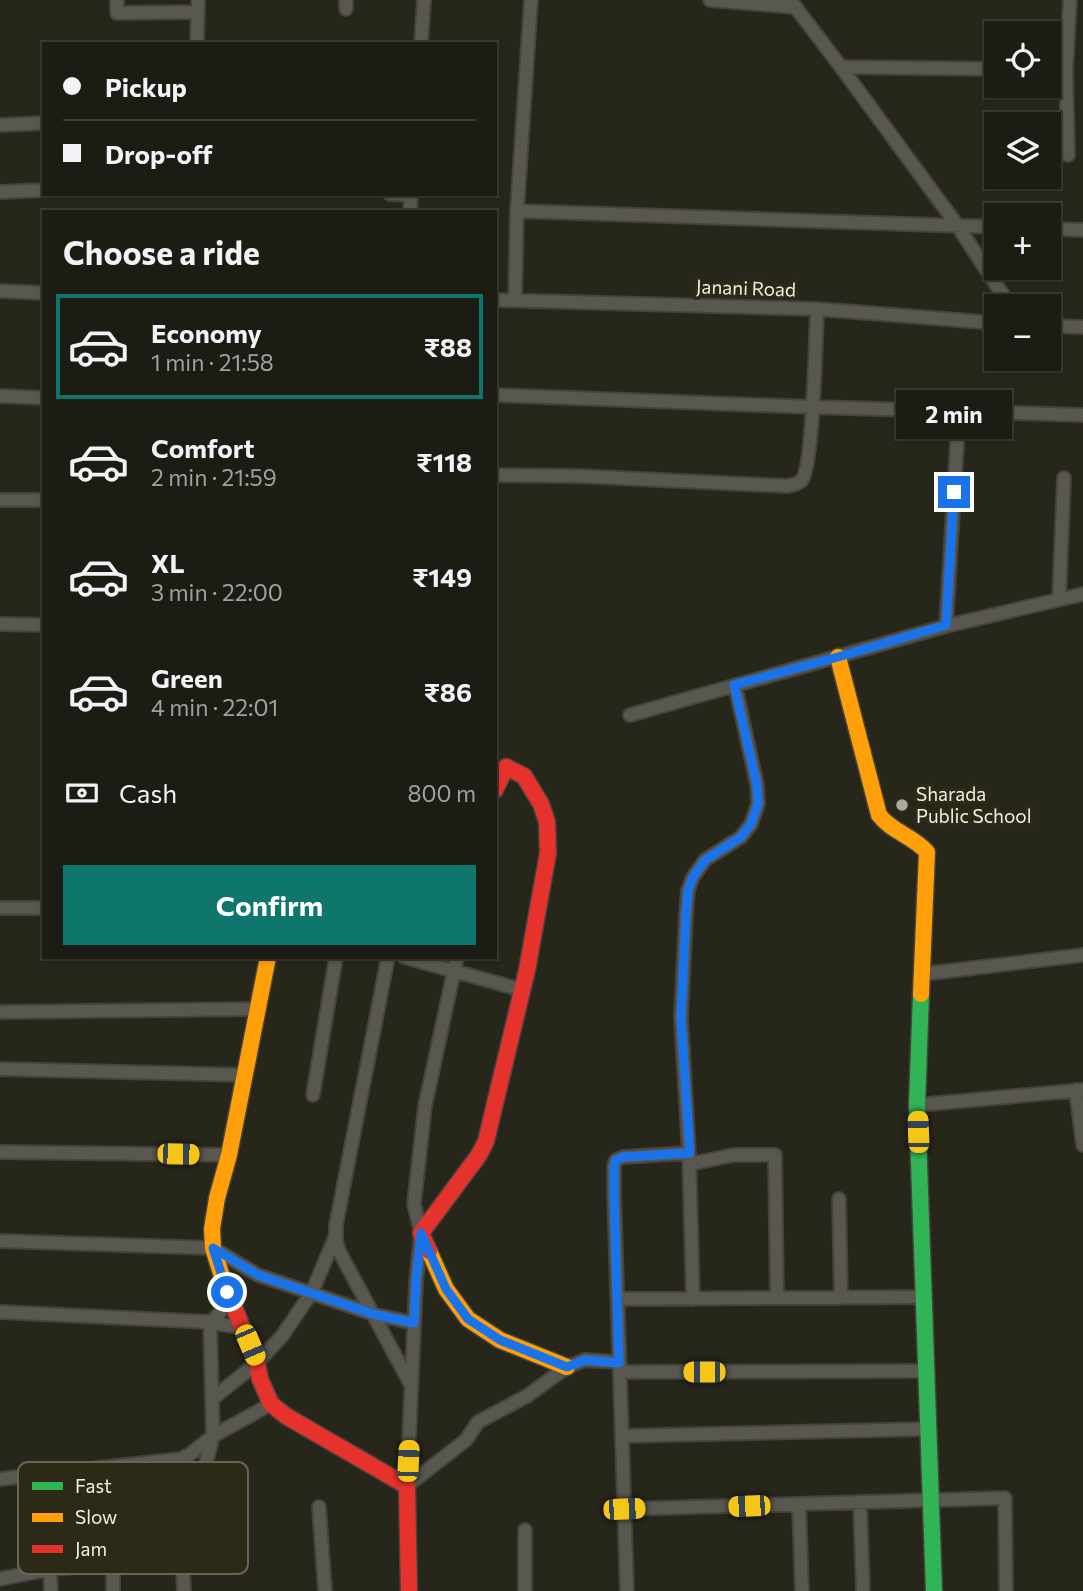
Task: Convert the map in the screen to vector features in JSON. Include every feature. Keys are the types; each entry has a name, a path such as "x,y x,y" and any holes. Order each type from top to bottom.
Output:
{"street":[{"path":"117,0 117,13 198,6 197,42"},
{"path":"421,42 424,0"},
{"path":"515,300 517,211 531,0"},
{"path":"710,0 793,4 957,225 1002,294"},
{"path":"1068,155 1066,70 1070,0"},
{"path":"842,67 984,69"},
{"path":"1061,70 1066,70"},
{"path":"0,125 42,123"},
{"path":"0,192 42,190"},
{"path":"517,211 984,226"},
{"path":"1061,229 1083,230"},
{"path":"0,291 42,293"},
{"name":"Janani Road","path":"497,300 817,309 984,322"},
{"path":"497,474 796,485 803,479 807,467 817,309"},
{"path":"1061,326 1083,327"},
{"path":"497,395 1083,415"},
{"path":"0,396 42,398"},
{"path":"946,625 959,411"},
{"path":"1059,599 1063,478"},
{"path":"0,500 42,500"},
{"path":"630,715 946,625 1083,594"},
{"path":"0,624 42,625"},
{"path":"838,657 879,815 883,823 917,842 927,852 917,1105 934,1591"},
{"path":"692,1299 690,1158 681,1018 686,914 688,890 693,877 705,860 741,837 751,824 758,804 757,785 734,685"},
{"path":"409,1591 407,1486 416,1282 421,1233 479,1155 486,1141 522,990 548,853 547,822 541,804 524,776 506,767 497,786"},
{"path":"0,908 42,908"},
{"path":"923,974 1083,956"},
{"path":"268,959 246,1076 217,1198 212,1229 213,1248 227,1292 271,1404 286,1416 407,1486"},
{"path":"313,1095 336,959"},
{"path":"388,959 336,1234 339,1251 412,1386"},
{"path":"411,959 522,990"},
{"path":"457,959 425,1106 414,1204 421,1233 446,1289 468,1319 500,1340 567,1367"},
{"path":"0,1013 258,1009"},
{"path":"0,1069 246,1076"},
{"path":"917,1105 1080,1090 1083,1145"},
{"path":"0,1152 229,1155"},
{"path":"627,1591 614,1195 616,1160 623,1157 775,1155 777,1298"},
{"path":"839,1199 841,1298"},
{"path":"212,1399 257,1363 282,1336 312,1292 336,1234"},
{"path":"0,1241 213,1248 258,1275 373,1314 414,1323"},
{"path":"210,1322 220,1313 227,1292"},
{"path":"617,1299 923,1297"},
{"path":"0,1312 210,1322 242,1328"},
{"path":"206,1462 212,1436 210,1322"},
{"path":"407,1486 466,1440 478,1422 527,1396 567,1367 585,1360 619,1367 927,1371"},
{"path":"153,1462 180,1459 189,1455 212,1436 271,1404"},
{"path":"622,1436 928,1430"},
{"path":"0,1479 18,1477"},
{"path":"624,1509 1004,1499 1006,1591"},
{"path":"860,1502 863,1591"},
{"path":"799,1504 802,1591"},
{"path":"319,1507 325,1591"},
{"path":"525,1530 525,1591"},
{"path":"0,1579 25,1574"}],"traffic: fast":[{"path":"921,994 917,1105 934,1591"}],"traffic: slow":[{"path":"838,657 879,815 927,852 921,994"},
{"path":"224,1283 213,1248 212,1229 268,959"},
{"path":"429,1251 446,1289 468,1319 500,1340 567,1367"}],"traffic: jam":[{"path":"429,1251 421,1233 479,1155 486,1141 527,970 548,853 547,822 541,804 524,776 506,767 497,786"},
{"path":"224,1283 271,1404 286,1416 407,1486 409,1591"}],"place":[{"name":"Sharada Public School","path":"902,805"}],"route":[{"path":"227,1292 213,1248 258,1275 373,1314 414,1323 421,1233 446,1289 468,1319 500,1340 567,1367 585,1360 619,1363 614,1166 616,1160 623,1157 690,1153 681,1018 688,890 705,860 741,837 751,824 758,804 757,785 734,685 946,625 954,492"}]}
